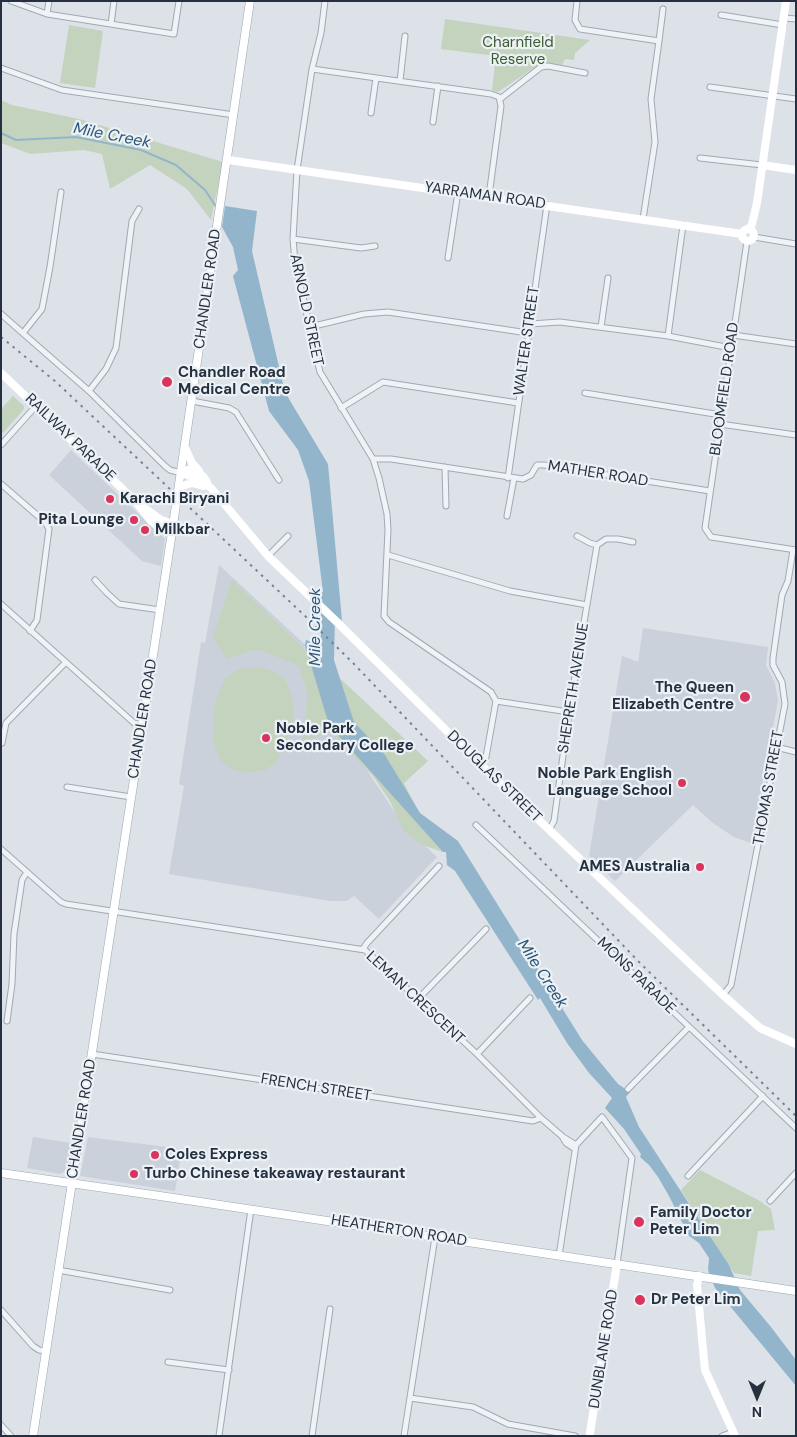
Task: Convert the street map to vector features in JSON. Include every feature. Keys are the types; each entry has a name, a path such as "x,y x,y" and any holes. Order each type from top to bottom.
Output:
{"main road":[{"name":"CHANDLER ROAD","path":"32,1436 174,524 250,1"},
{"path":"746,231 754,233 751,241 742,238 746,231 752,224 754,217 786,1"},
{"name":"YARRAMAN ROAD","path":"228,160 684,225 746,231"},
{"path":"762,165 796,170"},
{"name":"RAILWAY PARADE","path":"1,373 37,405 139,505 157,527 164,531 172,532"},
{"name":"DOUGLAS STREET","path":"185,448 192,463 212,490 268,556 480,764 760,1028 796,1044"},
{"path":"181,473 191,470 202,476"},
{"name":"DOUGLAS STREET","path":"181,473 198,479 212,490"},
{"path":"179,487 194,483 212,490"},
{"name":"RAILWAY PARADE","path":"139,505 160,520 174,524"},
{"name":"HEATHERTON ROAD","path":"1,1173 796,1291"},
{"name":"DUNBLANE ROAD","path":"589,1435 617,1264"},
{"path":"699,1276 698,1285 705,1370 734,1434"}],"street":[{"path":"11,1 47,14 174,34 179,1"},
{"path":"47,14 49,1"},
{"path":"111,24 114,1"},
{"name":"ARNOLD STREET","path":"326,1 312,69 297,170 293,239 295,262 320,372 373,459 387,514 388,555 384,616 389,622 491,692 496,701"},
{"path":"577,1 575,20 580,29 659,41"},
{"path":"643,219 655,142 651,99 663,9"},
{"path":"721,14 783,22 796,19"},
{"path":"400,81 405,36"},
{"path":"500,99 541,67 548,66 585,73"},
{"path":"1,68 62,90 234,115"},
{"path":"312,69 438,86 491,94 499,97 501,106 489,196"},
{"path":"371,113 376,78"},
{"path":"433,122 438,86"},
{"path":"710,87 796,99"},
{"path":"700,158 762,165"},
{"path":"23,333 42,309 61,192"},
{"path":"448,258 458,192"},
{"name":"WALTER STREET","path":"507,516 518,403 547,205"},
{"path":"89,391 106,369 116,348 132,221 139,209"},
{"path":"668,336 684,225"},
{"path":"754,237 796,244"},
{"path":"293,239 361,248 375,246"},
{"name":"BLOOMFIELD ROAD","path":"747,241 704,528 711,537 795,550"},
{"path":"601,327 608,278"},
{"path":"310,327 364,314 388,312 528,333"},
{"path":"1,314 89,391 165,466 170,470 181,473"},
{"path":"530,324 560,322 668,336 731,348"},
{"path":"733,335 796,344"},
{"path":"341,408 384,382 518,403"},
{"path":"585,393 721,415"},
{"path":"192,402 230,408 236,412 280,480"},
{"path":"1,445 37,405"},
{"path":"720,424 796,434"},
{"path":"373,459 391,458 511,478"},
{"name":"MATHER ROAD","path":"511,478 523,479 531,475 537,466 544,465 710,491"},
{"path":"445,467 446,506"},
{"path":"1,484 45,522 49,529 37,620 30,631"},
{"path":"268,556 288,536"},
{"path":"577,536 596,545 606,539 633,542"},
{"name":"SHEPRETH AVENUE","path":"549,830 554,821 569,712 596,545"},
{"name":"THOMAS STREET","path":"723,995 731,985 785,704 782,682 773,665 773,658 782,595 788,581 795,550"},
{"path":"388,555 510,591 587,604"},
{"path":"95,580 119,604 160,610"},
{"path":"1,604 134,723 142,724"},
{"path":"2,743 6,723 66,663"},
{"path":"480,764 486,757 496,701 569,712"},
{"path":"1,718 6,723"},
{"path":"776,747 796,752"},
{"path":"67,787 131,797"},
{"name":"MONS PARADE","path":"476,825 796,1128"},
{"name":"LEMAN CRESCENT","path":"1,849 61,902 363,949 477,1054 566,1143 575,1147"},
{"path":"363,949 366,942 439,866"},
{"path":"7,1020 12,984 14,934 22,880 27,872"},
{"path":"418,999 486,929"},
{"path":"477,1054 530,998"},
{"path":"628,1089 689,1027"},
{"name":"FRENCH STREET","path":"92,1054 533,1121 541,1118"},
{"path":"688,1176 763,1096"},
{"path":"559,1256 575,1147 607,1110"},
{"path":"602,1117 632,1158 617,1264"},
{"path":"770,1201 796,1173"},
{"path":"219,1436 251,1209"},
{"path":"404,1436 435,1237"},
{"path":"58,1270 170,1290"},
{"path":"312,1436 330,1309"},
{"path":"1,1310 33,1346 45,1351"},
{"path":"168,1362 229,1370"},
{"path":"410,1398 473,1407 508,1424 575,1436"},
{"path":"1,1425 11,1436"},
{"path":"722,1436 734,1434"}],"shaded area":[{"path":"71,450 165,539 161,566 142,561 49,475"},
{"name":"Noble Park Secondary College","path":"219,565 311,650 339,728 404,826 437,857 379,919 354,896 347,901 330,901 169,874 184,786 179,784 201,642 205,643"},
{"name":"Noble Park English Language School","path":"643,628 768,647 766,665 775,683 778,701 751,843 734,837 713,823 693,805 615,881 589,856 622,656 638,662"},
{"path":"33,1137 71,1143 67,1170 60,1174 27,1168"},
{"path":"88,1137 182,1149 175,1191 80,1176"}],"green space":[{"name":"Charnfield Reserve","path":"445,19 590,40 575,53 574,60 565,59 562,65 541,63 498,92 492,90 496,56 441,49"},
{"path":"69,25 103,31 95,88 60,83"},
{"path":"1,100 12,105 79,119 223,162 211,220 187,189 150,165 110,189 102,154 84,150 30,154 1,143"},
{"path":"13,396 24,406 24,409 3,433 1,431 1,409"},
{"path":"232,580 304,649 344,682 428,761 404,783 419,813 445,851 422,845 403,830 390,801 373,776 330,732 302,741 308,695 299,666 258,649 227,659 213,637"},
{"path":"258,667 268,669 285,680 291,693 294,714 292,729 277,761 266,770 244,773 232,769 222,762 215,748 213,731 214,710 218,693 226,678 235,671"},
{"path":"700,1170 760,1201 771,1209 775,1230 758,1231 751,1276 734,1273 681,1190"}],"water":[{"path":"225,206 257,211 252,251 283,384 289,399 328,464 342,621 335,615 334,660 354,722 385,755 420,813 458,841 582,1040 618,1084 630,1092 626,1097 639,1127 729,1265 740,1290 796,1360 796,1386 715,1288 708,1270 709,1258 699,1243 689,1236 658,1177 640,1157 641,1154 624,1129 605,1108 612,1098 589,1073 567,1043 540,998 538,1000 455,871 447,865 446,852 443,852 329,725 305,645 306,640 318,644 321,635 321,601 316,595 323,592 309,481 298,450 269,411 233,276 238,270 233,247 222,227"}],"waterway":[{"name":"Mile Creek","path":"1,133 16,140 76,137 141,150 176,165 205,190 217,208"}],"railway":[{"path":"1,337 56,382 304,615 354,664 638,961 796,1116"}],"place":[{"name":"Chandler Road Medical Centre","path":"167,382"},
{"name":"Karachi Biryani","path":"110,499"},
{"name":"Pita Lounge","path":"134,520"},
{"name":"Milkbar","path":"145,530"},
{"name":"The Queen Elizabeth Centre","path":"745,697"},
{"name":"Noble Park Secondary College","path":"266,738"},
{"name":"Noble Park English Language School","path":"682,783"},
{"name":"AMES Australia","path":"700,867"},
{"name":"Coles Express","path":"155,1155"},
{"name":"Turbo Chinese takeaway restaurant","path":"134,1174"},
{"name":"Family Doctor Peter Lim","path":"639,1222"},
{"name":"Dr Peter Lim","path":"640,1300"}]}
